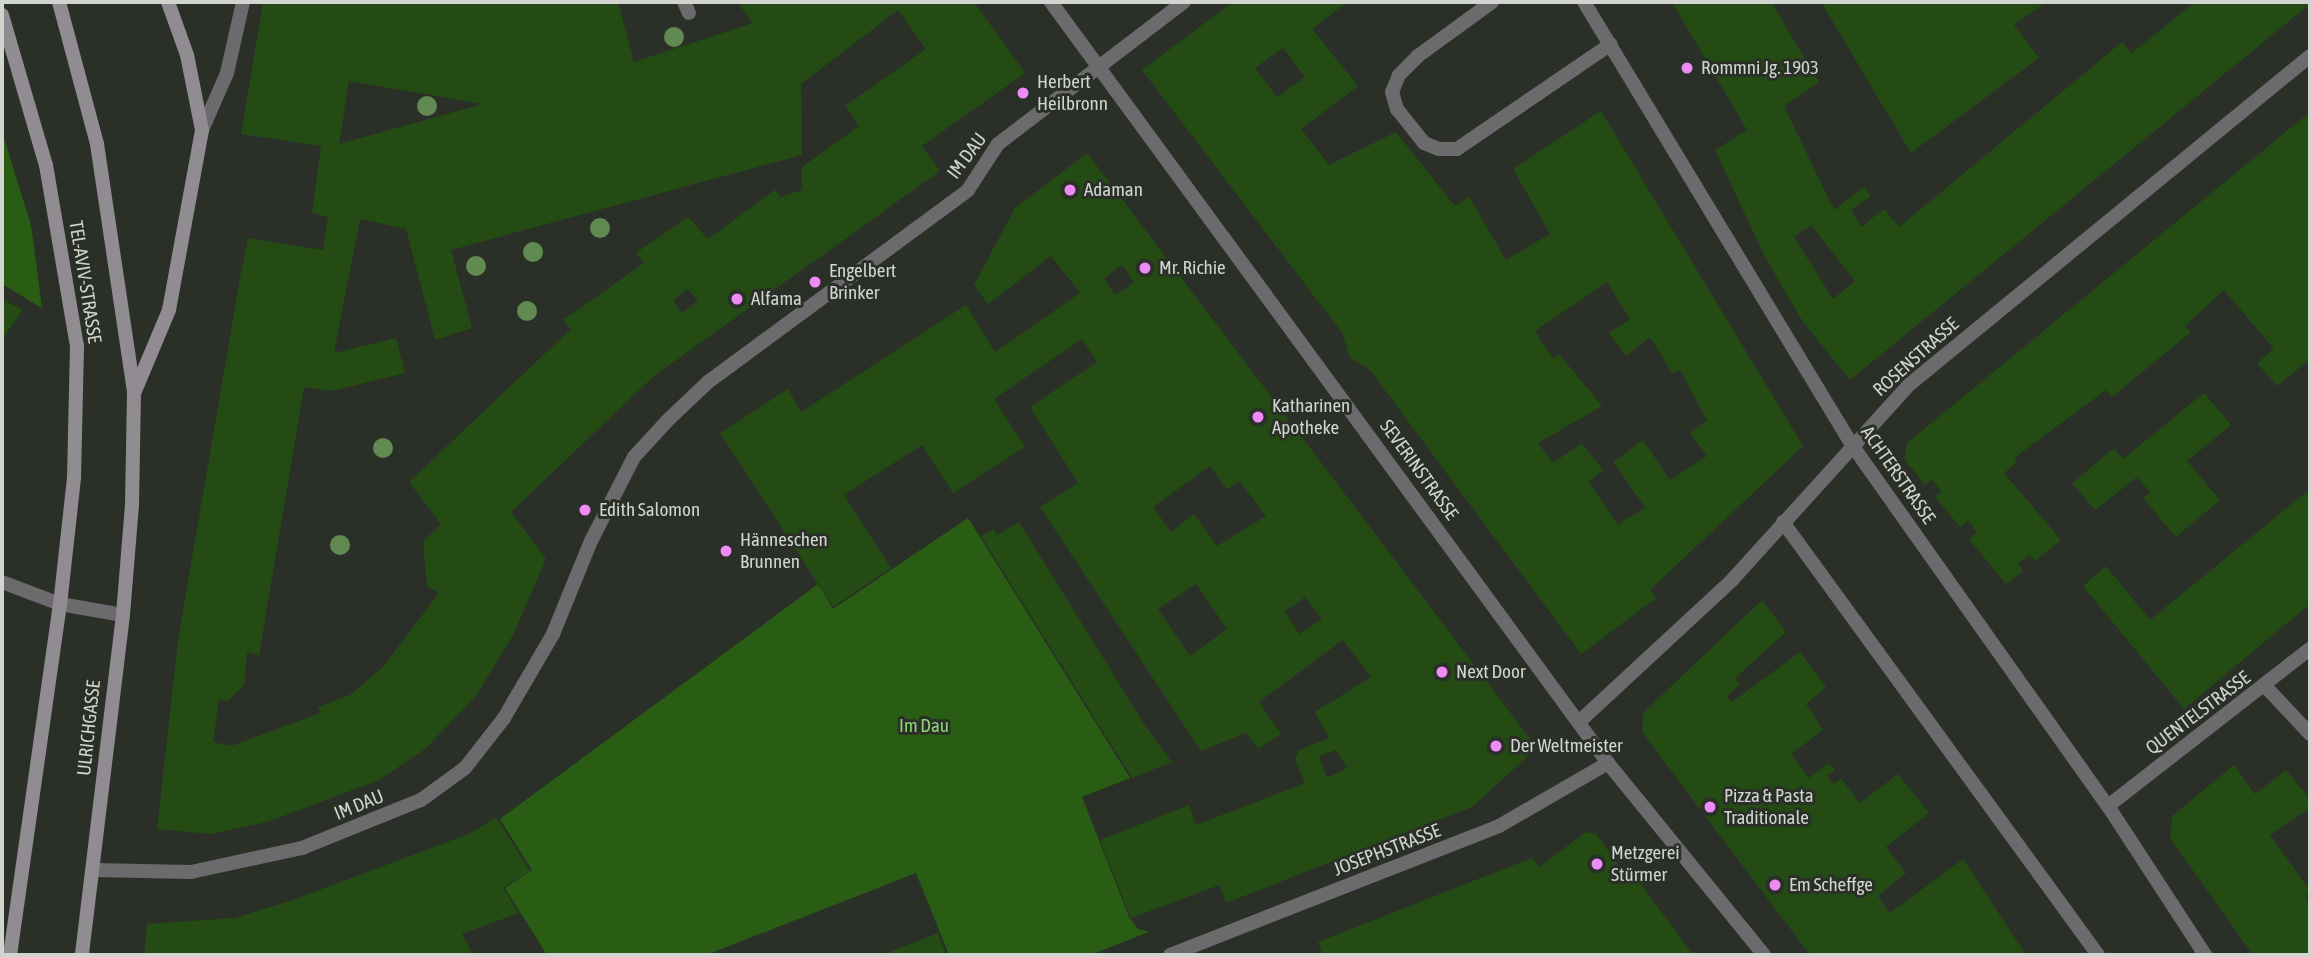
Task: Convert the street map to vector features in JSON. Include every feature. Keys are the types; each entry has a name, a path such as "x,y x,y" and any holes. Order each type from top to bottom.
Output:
{"main road":[{"name":"TEL-AVIV-STRASSE","path":"59,2 97,144 134,392 132,505"},
{"path":"134,392 169,310 202,130 187,55 168,2"},
{"name":"TEL-AVIV-STRASSE","path":"2,15 46,165 77,346 74,478 60,604"},
{"name":"ULRICHGASSE","path":"82,955 123,615 132,505"},
{"path":"10,955 60,604"}],"street":[{"path":"202,130 227,73 243,2"},
{"name":"SEVERINSTRASSE","path":"1051,2 1580,721 1608,763 1764,955"},
{"name":"IM DAU","path":"93,870 191,872 302,848 421,800 465,768 504,718 553,634 591,541 634,457 708,382 968,190 998,144 1184,2"},
{"path":"1492,2 1399,75 1392,92 1397,109 1424,143 1439,149 1457,149 1611,44"},
{"name":"ACHTERSTRASSE","path":"1584,2 1852,444 2108,806 2205,955"},
{"name":"ROSENSTRASSE","path":"1580,721 1732,580 1852,444 1910,384 2310,56"},
{"path":"1783,522 2098,955"},
{"path":"2,582 60,604 123,615"},
{"name":"QUENTELSTRASSE","path":"2108,806 2310,649"},
{"path":"2265,686 2310,734"},
{"name":"JOSEPHSTRASSE","path":"1170,955 1196,951 1499,826 1608,763"}],"green space":[{"path":"2,132 31,225 42,308 2,284"},
{"name":"Im Dau","path":"968,518 1130,778 1082,797 1129,917 1138,929 1149,932 1090,955 949,955 916,873 706,955 547,955 505,888 532,870 500,819 818,584 833,609"}],"building":[{"path":"263,2 618,2 634,62 753,23 737,2 974,2 1025,73 922,146 940,171 654,376 511,512 546,559 513,635 476,696 425,749 379,780 267,822 211,834 157,829 178,640 239,284 248,238 323,250 328,217 312,213 321,146 241,134","holes":["898,10 926,49 845,106 859,126 802,167 802,190 781,197 775,190 708,239 688,217 636,253 644,263 563,320 571,329 409,482 441,524 423,542 427,586 439,593 383,667 350,695 318,707 320,713 231,746 213,742 219,699 228,701 244,685 247,652 259,655 304,387 332,391 405,373 396,338 334,353 360,219 406,229 435,340 472,328 451,250 802,155 801,84","349,81 483,104 339,144","688,289 698,301 682,313 673,300"]},
{"path":"1233,2 1347,2 1312,29 1358,86 1301,129 1329,165 1396,132 1455,206 1469,197 1506,260 1550,234 1513,169 1601,111 1803,446 1650,590 1656,598 1581,654 1370,370 1349,357 1343,334 1142,70","holes":["1283,48 1305,77 1277,97 1255,68","1607,282 1630,319 1609,333 1626,356 1650,337 1672,373 1680,370 1707,420 1690,433 1707,456 1670,480 1643,440 1613,462 1645,507 1618,525 1589,482 1603,470 1582,443 1553,463 1538,443 1602,406 1559,354 1553,359 1535,331"]},
{"path":"1672,2 1771,2 1819,82 1784,106 1834,210 1864,187 1871,196 1851,210 1861,227 1884,209 1899,227 2122,42 2132,53 2195,2 2310,4 1850,380 1803,322 1765,257 1715,150 1747,130","holes":["1811,225 1855,281 1833,299 1794,237"]},
{"path":"1821,2 2046,2 2014,25 2039,58 1911,153"},
{"path":"2310,112 2310,359 2277,386 2257,363 2274,349 2224,290 2185,326 2191,332 2112,397 2106,390 2014,458 2018,461 2004,473 2061,540 2035,561 2029,555 2018,564 2023,571 2006,584 1969,539 1977,532 1968,520 1960,527 1935,497 1941,491 1932,479 1925,485 1905,460 1907,443"},
{"path":"1087,153 1537,748 1472,807 1226,903 1219,885 1131,918 1100,840 1189,805 1196,825 1305,783 1295,760 1299,750 1329,738 1315,712 1371,677 1343,640 1259,702 1281,734 1258,749 1246,733 1201,751 1040,507 1078,483 1030,407 1097,362 1082,339 994,399 1025,447 953,493 922,445 844,495 891,568 833,607 720,433 788,389 801,412 966,305 995,352 1080,293 1051,256 988,304 974,285 1015,208","holes":["1122,265 1134,282 1115,295 1104,278","1210,466 1227,490 1239,481 1266,516 1217,546 1194,514 1171,532 1153,507","1196,584 1227,629 1190,656 1158,609","1305,597 1322,619 1299,634 1285,612","1336,750 1347,768 1327,778 1319,756"]},
{"path":"2,299 23,310 2,339"},
{"path":"2204,393 2231,425 2187,461 2220,500 2176,537 2143,498 2150,492 2137,477 2095,510 2072,483 2114,448 2123,459"},
{"path":"2310,489 2310,604 2184,709 2083,586 2106,566 2150,620"},
{"path":"1019,522 1146,727 1172,762 1132,778 981,536 994,529 997,535"},
{"path":"1762,600 1786,632 1735,678 1740,685 1727,696 1732,702 1800,652 1826,687 1806,704 1823,730 1791,754 1809,778 1829,763 1835,770 1827,776 1834,784 1841,778 1860,803 1898,774 1929,813 1886,847 1906,873 1878,896 1890,913 1963,859 2026,955 1810,955 1642,732 1643,713"},
{"path":"2234,765 2255,794 2286,770 2310,799 2310,808 2270,835 2310,891 2305,896 2310,903 2310,955 2253,955 2170,838 2172,816"},
{"path":"496,817 530,871 503,888 519,913 462,934 473,955 144,955 147,924 235,918 293,900 469,834"},
{"path":"1586,832 1596,834 1622,869 1627,865 1693,955 1323,955 1318,942 1532,858 1539,867"},
{"path":"938,933 946,955 882,955"}],"place":[{"name":"Rommni Jg. 1903","path":"1687,68"},
{"name":"Herbert Heilbronn","path":"1023,93"},
{"name":"Adaman","path":"1070,190"},
{"name":"Mr. Richie","path":"1145,268"},
{"name":"Engelbert Brinker","path":"815,282"},
{"name":"Alfama","path":"737,299"},
{"name":"Katharinen Apotheke","path":"1258,417"},
{"name":"Edith Salomon","path":"585,510"},
{"name":"Hänneschen Brunnen","path":"726,551"},
{"name":"Next Door","path":"1442,672"},
{"name":"Der Weltmeister","path":"1496,746"},
{"name":"Pizza & Pasta Traditionale","path":"1710,807"},
{"name":"Metzgerei Stürmer","path":"1597,864"},
{"name":"Em Scheffge","path":"1775,885"}]}
